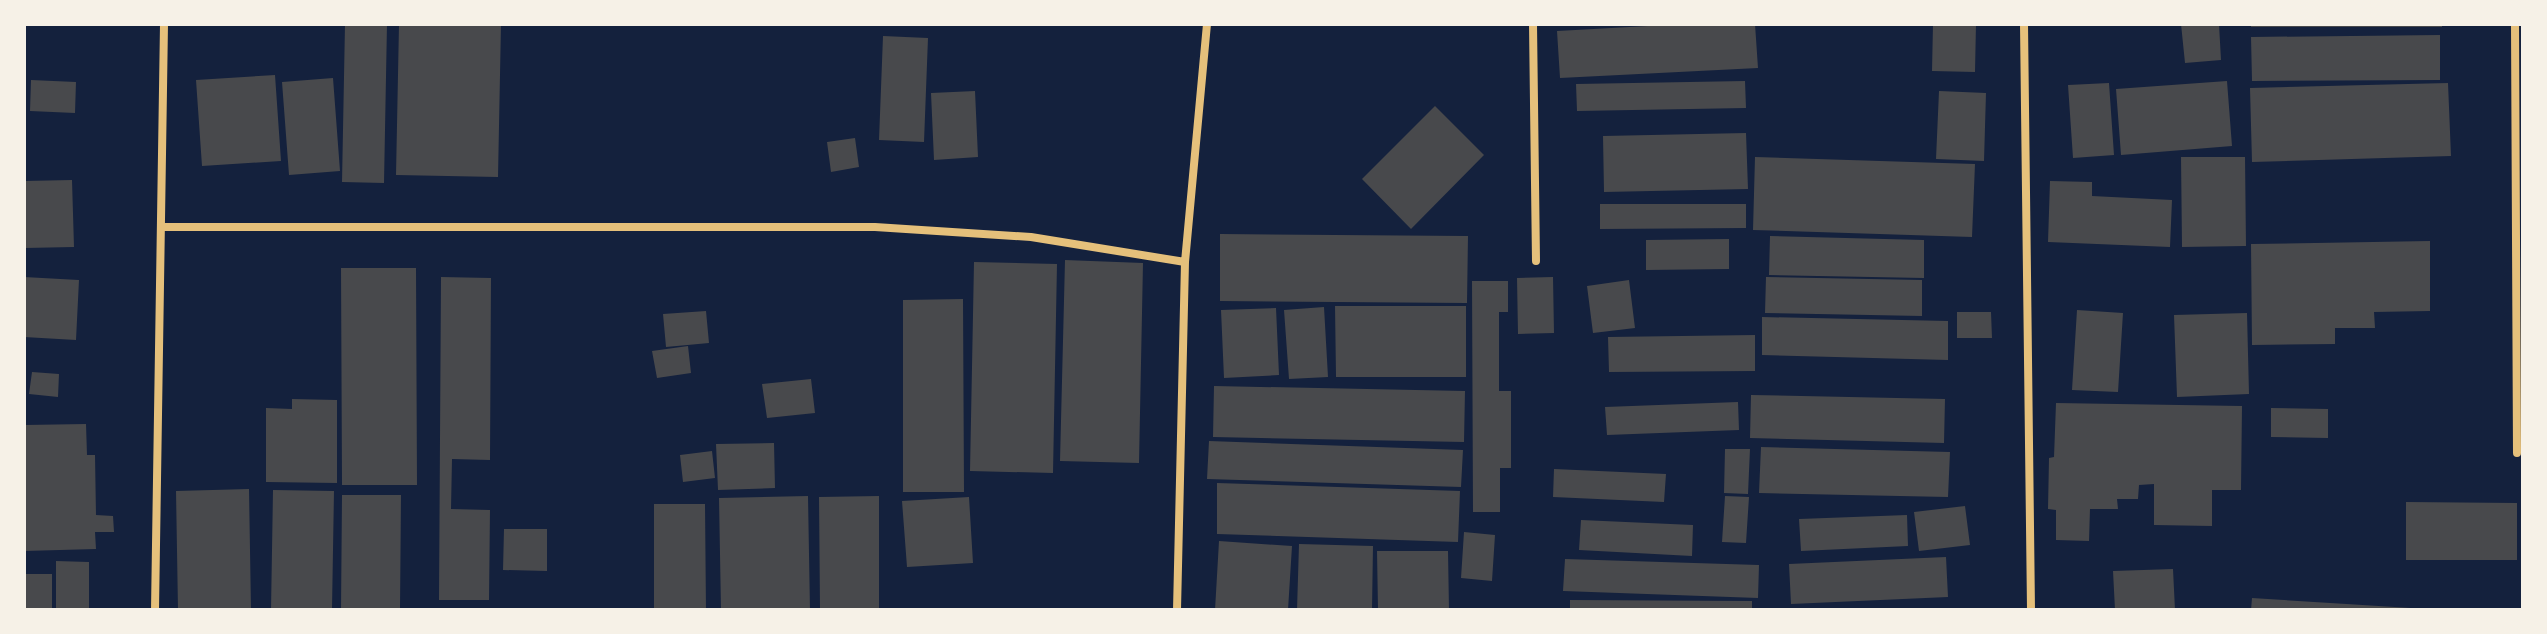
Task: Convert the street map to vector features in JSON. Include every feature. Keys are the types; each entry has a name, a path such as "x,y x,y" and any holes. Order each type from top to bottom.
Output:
{"street":[{"path":"155,610 164,24"},
{"path":"1177,610 1185,262 1207,24"},
{"path":"1533,24 1536,261"},
{"path":"2024,24 2031,610"},
{"path":"2515,24 2517,453"},
{"path":"161,227 875,227 1031,237 1185,262"}],"building":[{"path":"345,24 387,24 384,183 342,182"},
{"path":"399,24 501,24 498,177 396,175"},
{"path":"1684,24 1755,24 1758,68 1560,78 1557,31"},
{"path":"1933,24 1976,24 1975,72 1932,71"},
{"path":"2181,24 2219,24 2221,60 2185,63"},
{"path":"2251,24 2442,24 2442,27 2251,27"},
{"path":"2440,35 2440,80 2252,81 2251,37"},
{"path":"883,36 928,38 924,142 879,140"},
{"path":"275,75 281,161 202,166 196,80"},
{"path":"333,78 340,171 289,175 282,82"},
{"path":"31,80 76,82 75,113 30,111"},
{"path":"1745,81 1746,108 1577,111 1576,84"},
{"path":"2227,81 2232,146 2121,155 2116,89"},
{"path":"2109,83 2114,155 2073,158 2068,85"},
{"path":"2448,83 2451,156 2252,162 2250,88"},
{"path":"975,91 978,157 934,160 931,93"},
{"path":"1939,91 1986,93 1984,161 1936,159"},
{"path":"1435,106 1484,155 1411,229 1362,179"},
{"path":"1746,133 1748,189 1604,192 1603,136"},
{"path":"855,138 859,167 831,172 827,142"},
{"path":"1755,157 1975,164 1972,237 1753,230"},
{"path":"2181,157 2245,157 2246,246 2182,247"},
{"path":"72,180 74,247 25,248 24,181"},
{"path":"2050,181 2092,182 2092,196 2172,200 2170,247 2048,242"},
{"path":"1600,204 1746,204 1746,228 1600,229"},
{"path":"1220,234 1468,236 1467,303 1220,301"},
{"path":"1770,236 1924,240 1924,278 1769,275"},
{"path":"1729,239 1729,269 1646,270 1646,240"},
{"path":"2430,241 2430,311 2374,312 2375,328 2335,328 2335,344 2252,345 2251,244"},
{"path":"1065,260 1143,263 1139,463 1060,461"},
{"path":"974,262 1057,264 1053,473 970,471"},
{"path":"341,268 416,268 417,485 342,485"},
{"path":"24,277 79,280 76,340 24,337"},
{"path":"441,277 491,278 490,460 452,459 451,509 490,510 489,600 439,600"},
{"path":"1553,277 1554,333 1518,334 1517,278"},
{"path":"1766,277 1922,280 1922,316 1765,313"},
{"path":"1629,280 1635,328 1593,333 1587,286"},
{"path":"1472,281 1508,281 1508,312 1499,312 1499,391 1511,391 1511,468 1500,468 1500,512 1473,512"},
{"path":"963,299 964,492 903,492 903,300"},
{"path":"1335,306 1466,306 1466,377 1336,377"},
{"path":"1324,307 1328,377 1289,379 1284,310"},
{"path":"1276,308 1279,375 1224,378 1221,310"},
{"path":"2077,310 2123,313 2118,392 2072,390"},
{"path":"706,311 709,343 666,347 663,314"},
{"path":"1957,312 1991,312 1992,338 1957,338"},
{"path":"2247,313 2249,394 2177,397 2174,315"},
{"path":"1762,317 1948,321 1948,360 1762,355"},
{"path":"1755,335 1755,371 1609,372 1608,337"},
{"path":"688,346 691,373 657,378 652,351"},
{"path":"32,372 59,374 58,397 29,394"},
{"path":"811,379 815,413 767,418 762,384"},
{"path":"1214,386 1465,391 1464,442 1213,437"},
{"path":"1751,395 1945,399 1944,443 1750,438"},
{"path":"292,399 337,400 337,483 266,482 266,408 292,409"},
{"path":"1738,402 1739,430 1607,435 1605,407"},
{"path":"2056,403 2242,406 2241,490 2212,490 2212,526 2154,525 2154,484 2139,485 2138,499 2117,499 2118,509 2090,509 2089,541 2056,540 2056,510 2048,509 2049,458 2054,457"},
{"path":"2271,408 2328,409 2328,438 2271,437"},
{"path":"86,424 87,455 95,455 96,515 113,516 114,532 95,532 96,549 24,551 24,425"},
{"path":"1209,441 1463,450 1461,487 1207,479"},
{"path":"774,443 775,488 718,490 716,444"},
{"path":"1761,447 1950,452 1948,497 1759,493"},
{"path":"1725,449 1750,449 1748,494 1724,493"},
{"path":"712,451 715,478 683,482 680,455"},
{"path":"1554,469 1666,474 1664,502 1553,497"},
{"path":"1217,483 1460,491 1458,542 1217,534"},
{"path":"249,489 251,610 178,610 176,491"},
{"path":"273,490 334,491 332,610 271,610"},
{"path":"342,495 401,495 400,610 341,610"},
{"path":"808,496 810,610 721,610 719,498"},
{"path":"879,496 879,610 820,610 819,497"},
{"path":"1725,496 1749,497 1746,543 1722,542"},
{"path":"969,497 973,563 907,567 902,501"},
{"path":"2406,502 2517,503 2517,560 2406,560"},
{"path":"654,504 705,504 706,610 654,610"},
{"path":"1965,506 1970,545 1919,551 1914,512"},
{"path":"1907,515 1908,546 1801,551 1799,519"},
{"path":"1581,520 1693,525 1692,556 1579,550"},
{"path":"504,529 547,529 547,571 503,570"},
{"path":"1464,532 1495,535 1492,581 1461,578"},
{"path":"1219,541 1292,546 1288,610 1215,610"},
{"path":"1299,544 1373,546 1372,610 1297,610"},
{"path":"1377,551 1448,551 1449,610 1378,610"},
{"path":"1946,557 1948,597 1791,604 1789,564"},
{"path":"1565,559 1759,565 1758,598 1563,591"},
{"path":"56,561 89,562 89,610 56,610"},
{"path":"2173,569 2175,610 2115,610 2113,571"},
{"path":"24,574 52,574 52,610 24,610"},
{"path":"2252,598 2411,608 2251,610"},
{"path":"1570,600 1752,601 1752,610 1570,610"}]}
